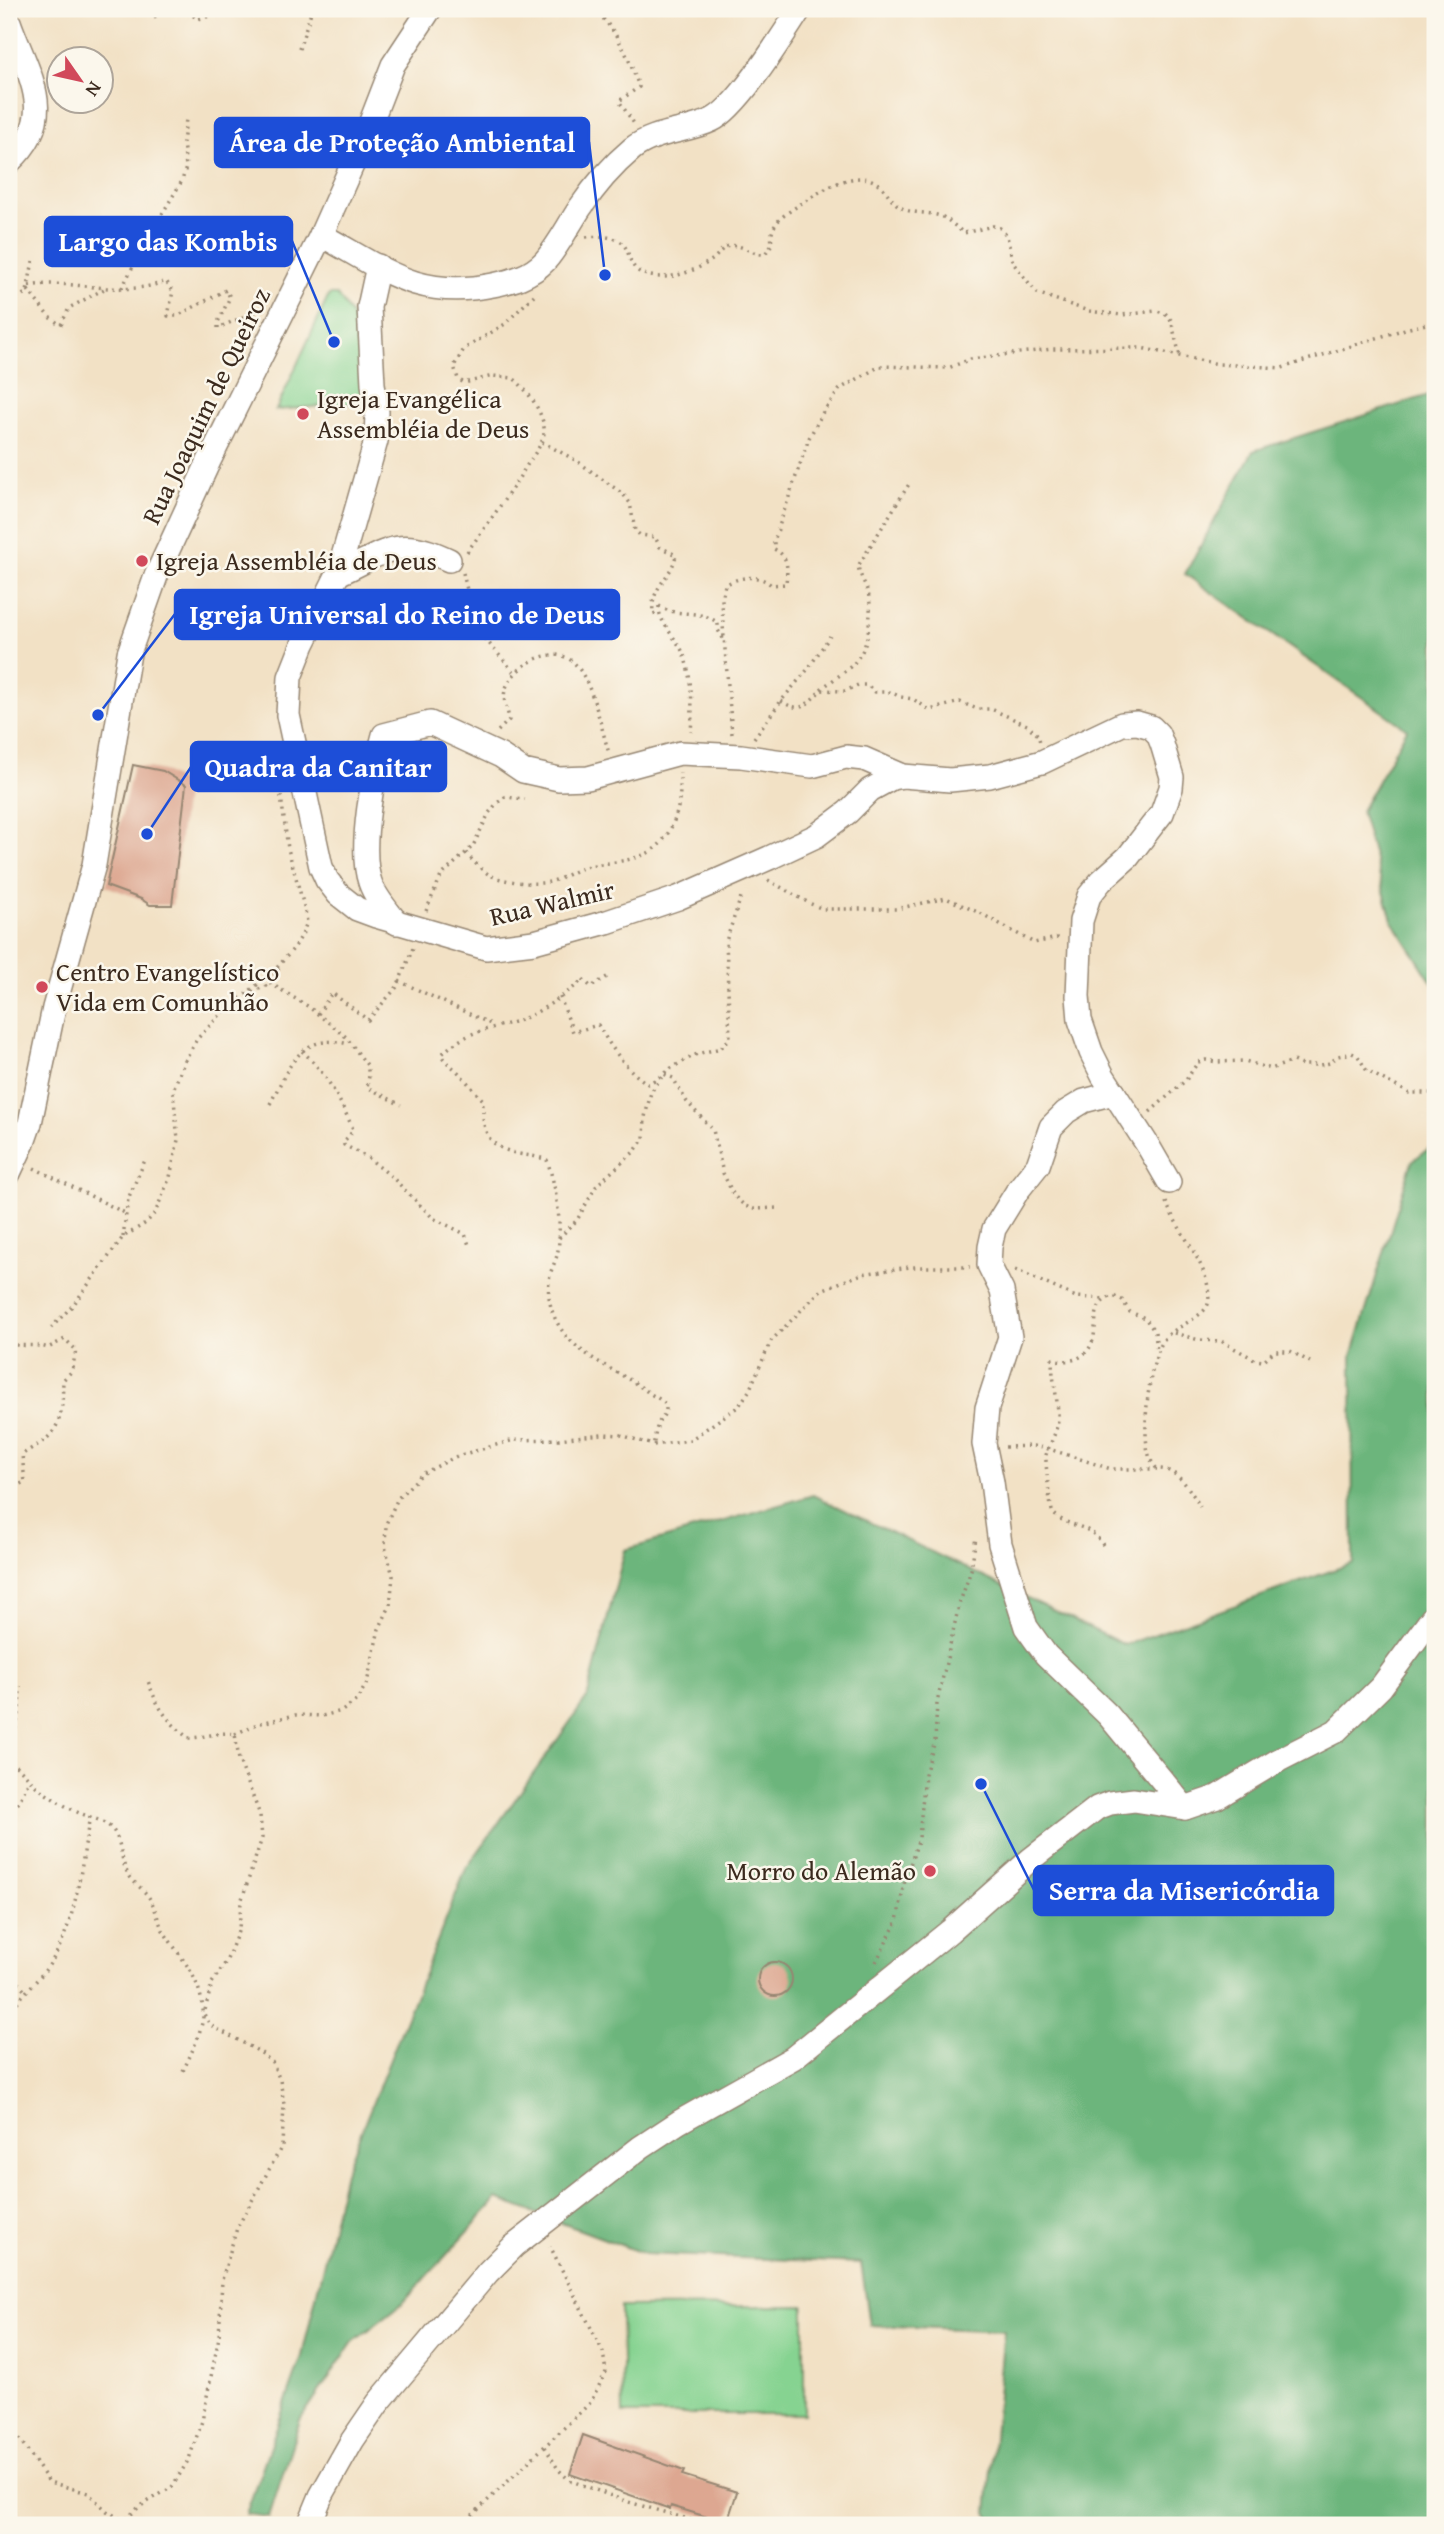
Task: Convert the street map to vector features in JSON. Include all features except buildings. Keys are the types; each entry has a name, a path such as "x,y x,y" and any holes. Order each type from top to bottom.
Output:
{"street":[{"name":"Rua Joaquim de Queiroz","path":"13,1166 30,1123 54,1008 94,865 129,653 139,621 156,576 198,484 321,235 393,65 430,9"},
{"path":"321,235 411,284 428,288 466,290 519,279 544,262 598,184 633,148 645,141 716,119 732,104 800,9"},
{"path":"9,22 38,109 33,132 25,146 9,162"},
{"name":"Rua Walmir","path":"378,266 369,307 377,412 376,441 338,574 294,664 288,691 288,715 317,852 327,880 338,894 357,909 412,928 486,948 534,942 607,922 749,870 816,836 842,817 870,790 892,778 903,776"},
{"path":"338,574 398,547 417,547 453,561"},
{"path":"412,928 374,891 367,872 367,833 377,762 384,735 430,723 501,756 523,771 576,780 686,754 738,756 812,766 846,758 863,759 903,776 950,780 990,776 1042,762 1122,724 1136,723 1151,727 1158,734 1171,777 1171,788 1162,813 1128,857 1101,881 1089,896 1081,921 1078,996 1080,1020 1091,1052 1169,1182"},
{"path":"1114,1093 1084,1101 1066,1112 1051,1127 1038,1165 993,1229 989,1265 1002,1291 1010,1337 987,1408 984,1444 1000,1544 1026,1627 1046,1656 1108,1715 1185,1808"},
{"path":"309,2525 321,2496 352,2441 378,2403 488,2272 539,2225 641,2147 679,2122 793,2058 950,1931 1031,1859 1097,1808 1110,1803 1134,1800 1185,1808 1217,1797 1279,1760 1336,1731 1381,1687 1435,1614"}],"path":[{"path":"154,18 170,10 183,9 198,19 239,9"},
{"path":"299,49 312,9"},
{"path":"593,9 603,17 628,56 639,87 619,101 645,141"},
{"path":"121,288 182,181 186,167 183,143 186,119"},
{"path":"561,240 599,236 620,239 636,270 641,274 670,278 697,268 712,260 725,247 732,245 765,254 772,244 770,234 774,225 785,215 827,187 845,180 871,181 884,189 895,205 907,211 945,218 964,233 973,233 993,226 1000,228 1007,236 1013,263 1037,293 1088,311 1122,315 1156,311 1165,313 1171,320 1180,356"},
{"path":"33,261 29,288 50,317 61,325 69,308 108,287"},
{"path":"9,297 21,296 29,288 55,283 149,288 166,281 173,291 169,316 177,316 226,290 230,297 218,322 218,328 254,312 277,324"},
{"path":"514,673 475,624 466,581 453,561 462,560 494,517 542,442 545,432 534,403 522,385 513,378 502,375 464,383 458,379 454,366 464,349 505,324 538,291"},
{"path":"738,756 727,694 722,599 725,585 735,580 756,577 771,585 786,584 788,563 782,553 774,549 774,541 809,438 823,412 841,389 880,366 948,368 971,359 1052,349 1141,348 1218,364 1282,368 1435,322"},
{"path":"542,442 577,461 623,494 630,503 635,531 640,535 655,537 660,547 676,555 653,600 653,614 659,612"},
{"path":"781,701 791,707 806,705 863,652 868,638 871,608 858,566 911,481"},
{"path":"466,853 490,876 531,883 550,882 589,866 622,862 654,849 665,839 681,803 693,710 683,654 659,612 659,606 668,611 705,615 718,623 726,645"},
{"path":"738,756 808,669 830,636"},
{"path":"509,720 504,701 506,689 514,673 539,657 567,657 574,663 588,688 609,753 610,772"},
{"path":"821,690 845,691 858,685 867,685 875,692 890,692 901,698 913,699 930,710 960,702 977,709 991,709 1035,731 1042,762"},
{"path":"51,1328 74,1304 124,1237 146,1223 155,1213 170,1177 178,1140 173,1090 185,1060 210,1024 285,959 294,948 307,922 288,849 279,778"},
{"path":"318,1014 332,993 368,1020 397,987 412,928 441,876 473,846 489,813 497,803 505,797 525,799"},
{"path":"561,997 573,1032 598,1025 617,1054 648,1084 690,1058 721,1048 730,1038 726,941 749,870 823,909 896,909 946,898 982,914 1034,943 1057,938 1062,947 1080,959"},
{"path":"240,997 270,983 285,959"},
{"path":"607,977 591,988 583,979 561,997 516,1022 468,1034 441,1055 447,1065 458,1071 483,1100 483,1128 489,1139 503,1149 547,1160 555,1195 559,1238 547,1294 558,1324 569,1339 587,1354 611,1371 642,1386 666,1405 667,1410 659,1422 653,1445"},
{"path":"399,981 494,1026"},
{"path":"270,983 338,1030 367,1065 367,1087 401,1105"},
{"path":"270,1104 291,1064 302,1051 322,1041 351,1045"},
{"path":"302,1051 316,1064 337,1096 353,1129 344,1145 367,1157 392,1177 432,1217 465,1234 469,1245"},
{"path":"1136,1126 1186,1080 1198,1062 1206,1060 1245,1061 1271,1069 1293,1061 1303,1065 1330,1063 1339,1056 1352,1053 1358,1056 1367,1071 1409,1093 1432,1093"},
{"path":"664,1074 673,1079 687,1102 713,1129 723,1173 734,1196 745,1206 754,1209 777,1208"},
{"path":"559,1238 577,1220 597,1185 635,1152 646,1128 645,1117 651,1092 664,1074"},
{"path":"124,1237 125,1213 132,1184 146,1158"},
{"path":"13,1166 125,1213"},
{"path":"1157,1352 1165,1337 1203,1312 1208,1305 1208,1281 1166,1203 1169,1182"},
{"path":"148,1681 160,1709 171,1725 188,1738 213,1736 221,1731 235,1734 257,1724 295,1715 322,1716 342,1711 357,1700 367,1684 379,1629 390,1606 393,1576 385,1546 386,1524 398,1498 422,1474 457,1456 514,1440 621,1435 653,1445 690,1440 739,1406 749,1391 771,1341 821,1290 862,1274 909,1267 989,1265 1024,1272 1076,1297 1105,1299 1113,1296 1122,1300 1130,1312 1145,1318 1155,1332 1157,1352 1144,1421 1149,1458 1157,1469"},
{"path":"1103,1545 1092,1533 1063,1521 1051,1511 1048,1500 1050,1482 1045,1457 1056,1431 1058,1412 1052,1359 1074,1361 1084,1355 1093,1340 1098,1307 1105,1299"},
{"path":"1171,1332 1199,1340 1221,1341 1256,1360 1263,1361 1274,1351 1290,1351 1310,1362"},
{"path":"9,1343 19,1347 36,1344 48,1348 65,1339 76,1350 72,1371 63,1380 59,1424 44,1441 35,1444 22,1455 25,1482 9,1489"},
{"path":"1001,1447 1033,1446 1049,1449 1111,1469 1163,1468 1172,1472 1191,1490 1200,1507"},
{"path":"872,1970 897,1921 905,1880 919,1838 925,1774 935,1741 937,1703 959,1605 971,1570 978,1525"},
{"path":"9,1756 19,1714 20,1686"},
{"path":"183,2071 193,2050 212,1983 226,1962 239,1929 241,1902 262,1838 260,1815 239,1760 235,1734"},
{"path":"9,1763 20,1767 29,1780 41,1790 81,1814 111,1827 118,1839 120,1857 128,1874 147,1895 156,1909 163,1931 195,1978 204,2014 210,2025 260,2052 272,2062 285,2104 282,2146 237,2228 230,2248 222,2280 219,2337 202,2421 189,2459 172,2487 139,2508 123,2523 88,2493 49,2482 9,2428"},
{"path":"9,1815 19,1802 29,1780"},
{"path":"9,2014 52,1961 66,1933 76,1898 90,1816"},
{"path":"9,1972 25,1992"},
{"path":"462,2525 590,2403 606,2372 603,2353 539,2225"},
{"path":"545,2447 558,2469 569,2480 625,2501 709,2525"},
{"path":"755,2525 759,2522 787,2525"},
{"path":"531,2525 554,2525"}],"green space":[{"path":"329,295 337,295 361,329 366,402 276,410"},
{"path":"1435,393 1435,987 1392,920 1361,811 1407,729 1185,574 1253,451"},
{"path":"1435,1144 1435,2525 994,2525 987,2512 1004,2331 870,2325 861,2263 645,2254 497,2199 403,2303 353,2342 300,2420 269,2517 246,2514 302,2356 345,2172 466,1869 587,1698 625,1550 813,1495 1125,1645 1353,1563 1352,1356 1412,1161"},
{"path":"804,2306 804,2414 623,2414 621,2307"}],"place":[{"name":"Área de Proteção Ambiental","path":"605,275"},
{"name":"Largo das Kombis","path":"334,342"},
{"name":"Igreja Evangélica Assembléia de Deus","path":"303,414"},
{"name":"Igreja Assembléia de Deus","path":"142,561"},
{"name":"Igreja Universal do Reino de Deus","path":"98,715"},
{"name":"Quadra da Canitar","path":"147,834"},
{"name":"Centro Evangelístico Vida em Comunhão","path":"42,987"},
{"name":"Serra da Misericórdia","path":"981,1784"},
{"name":"Morro do Alemão","path":"930,1871"}]}
